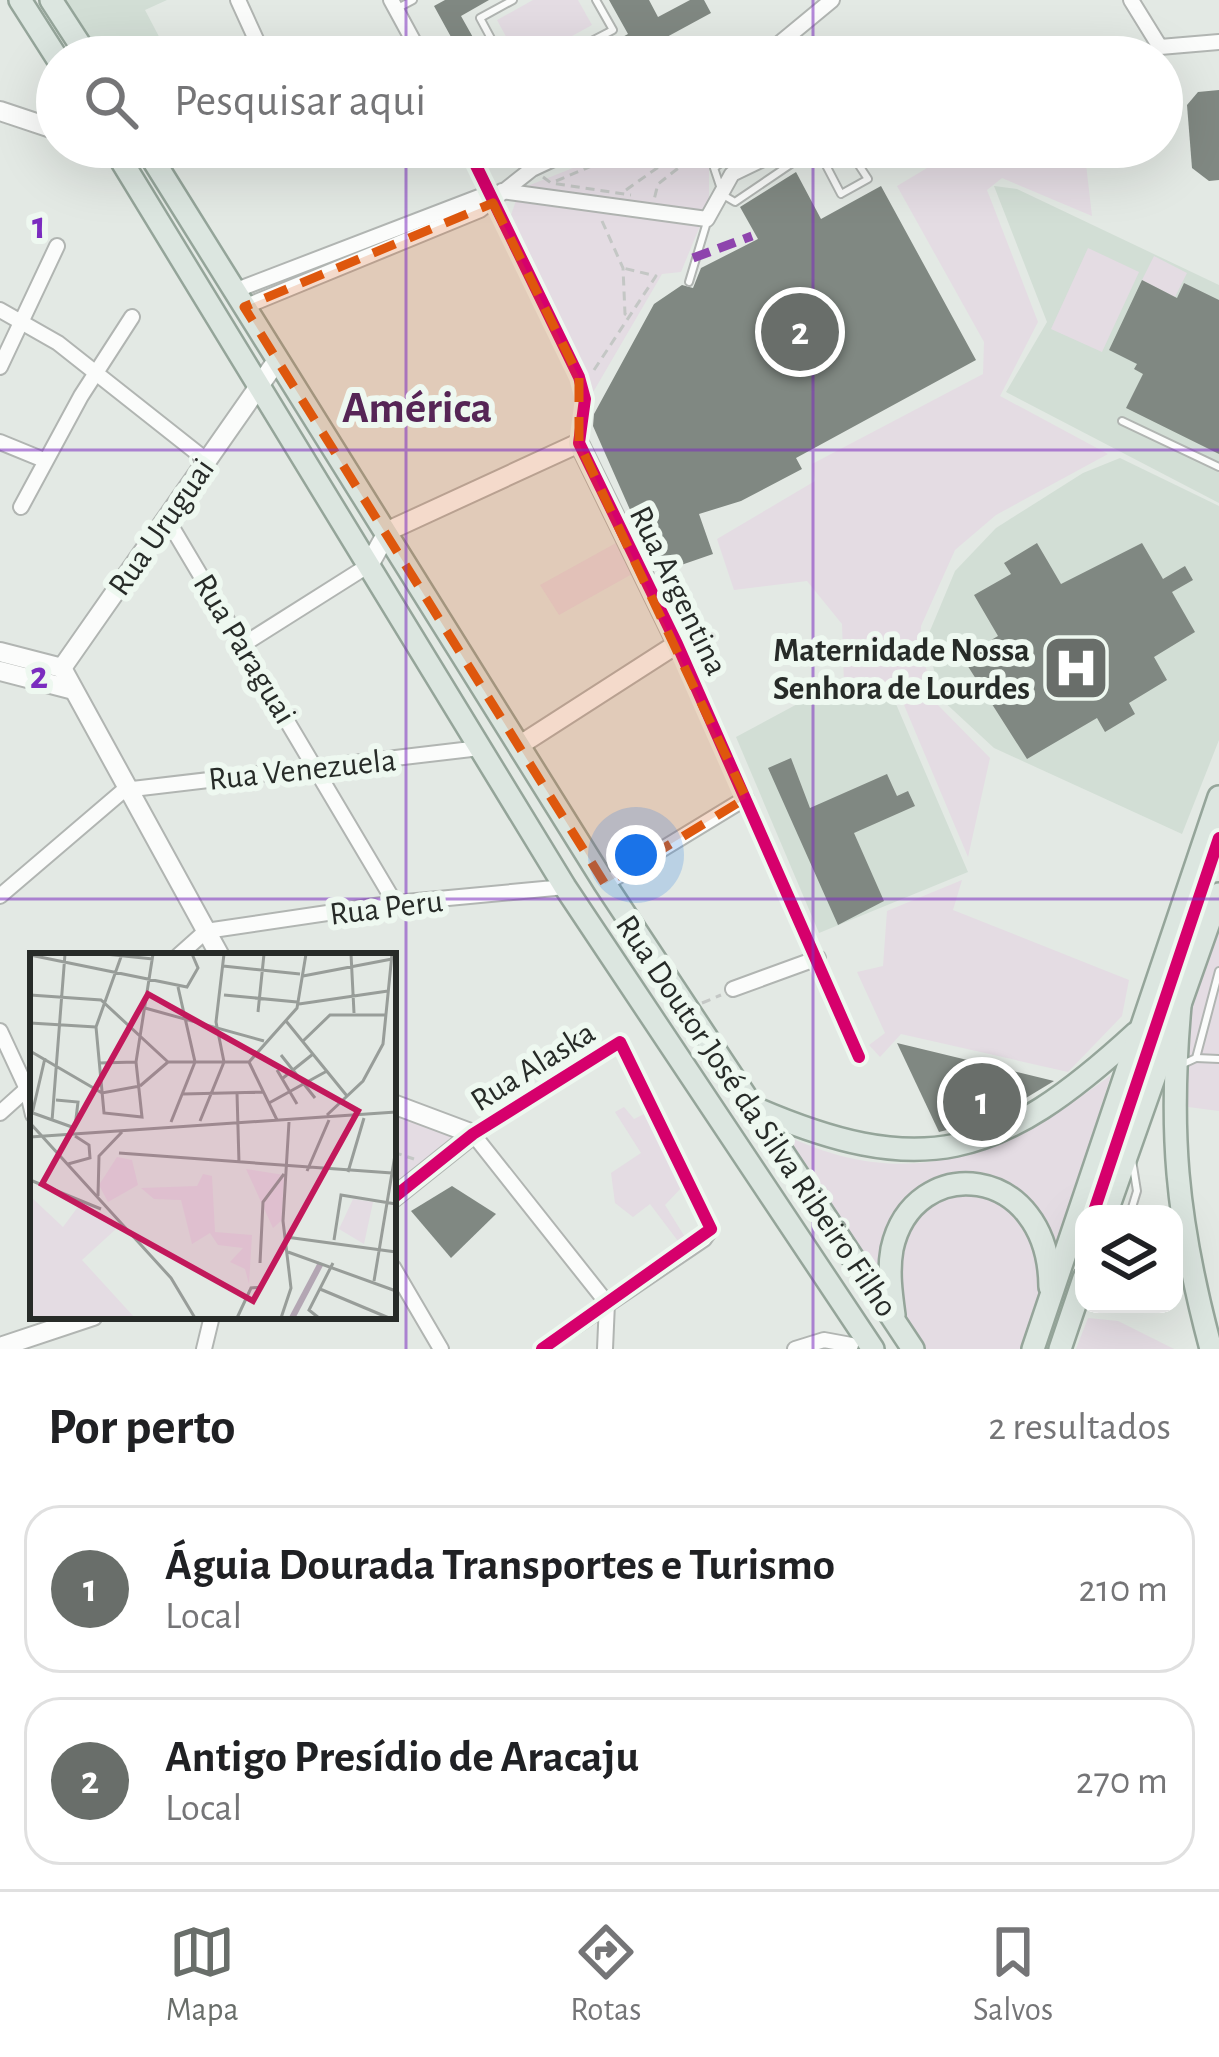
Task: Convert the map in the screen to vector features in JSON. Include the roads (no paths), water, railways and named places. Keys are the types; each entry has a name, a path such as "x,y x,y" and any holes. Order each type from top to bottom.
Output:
{"main road":[{"path":"20,0 43,36"},
{"path":"51,0 74,36"},
{"name":"Rua Doutor José da Silva Ribeiro Filho","path":"126,168 566,886 846,1310 859,1348"},
{"name":"Rua Doutor José da Silva Ribeiro Filho","path":"159,168 605,884 746,1104 913,1349"},
{"path":"1033,1349 1219,796"},
{"path":"1109,1205 1181,995 1217,908"},
{"path":"1181,995 1174,1068 1178,1200 1211,1349"},
{"path":"746,1104 816,1136 886,1148 970,1141 1025,1118 1140,1029"},
{"path":"895,1322 889,1277 901,1225 934,1195 962,1183 1011,1196 1035,1220 1050,1269 1051,1302"},
{"path":"1060,1349 1077,1313"}],"street":[{"path":"238,0 254,36"},
{"path":"785,36 814,6 832,0"},
{"path":"1131,0 1154,36"},
{"path":"394,4 411,36"},
{"path":"1183,44 1219,42"},
{"path":"0,110 36,123"},
{"name":"Rua Argentina","path":"479,168 496,194 579,377 585,399 579,443 677,644 859,1058"},
{"path":"239,299 496,194 534,168"},
{"path":"496,194 707,219 720,188 741,168"},
{"path":"0,367 57,246"},
{"path":"0,310 95,373 206,460"},
{"path":"22,507 44,460 132,317"},
{"name":"Rua Uruguai","path":"62,668 278,359"},
{"path":"0,442 44,460"},
{"path":"244,644 369,565 388,532 579,443"},
{"name":"Rua Paraguai","path":"167,519 320,769 395,903"},
{"path":"520,745 677,644"},
{"path":"0,652 62,668 124,790 218,953"},
{"path":"0,671 70,689"},
{"name":"Rua Venezuela","path":"124,790 480,748"},
{"path":"0,896 124,790"},
{"path":"605,884 746,798"},
{"name":"Rua Peru","path":"206,932 395,903 566,886"},
{"path":"182,953 206,932"},
{"path":"734,989 818,958"},
{"path":"0,1031 30,1086 0,1113"},
{"name":"Rua Alaska","path":"473,1134 620,1042 710,1225 704,1239 607,1303"},
{"path":"396,1105 473,1134 607,1303 605,1349"},
{"path":"396,1196 473,1134"},
{"path":"396,1272 441,1349"},
{"path":"542,1349 607,1303"},
{"path":"0,1347 77,1319"},
{"path":"204,1349 211,1319"},
{"path":"795,1349 859,1348"}],"lane":[{"path":"394,4 413,0"},
{"path":"490,36 480,18 513,0"},
{"path":"596,0 613,30 601,36"},
{"path":"717,168 720,188 735,202 788,168"},
{"path":"829,168 841,194 868,179 861,168"},
{"path":"688,282 707,219"},
{"path":"1122,421 1219,467"},
{"path":"1196,1058 1219,970"},
{"path":"1174,1068 1196,1058 1219,1059"},
{"path":"1128,1150 1137,1178 1132,1205"}],"place":[{"name":"Antigo Presídio de Aracaju","path":"800,332"},
{"name":"Maternidade Nossa Senhora de Lourdes","path":"1076,668"},
{"name":"Águia Dourada Transportes e Turismo","path":"982,1102"}],"district":[{"name":"América","path":"417,406"}]}
